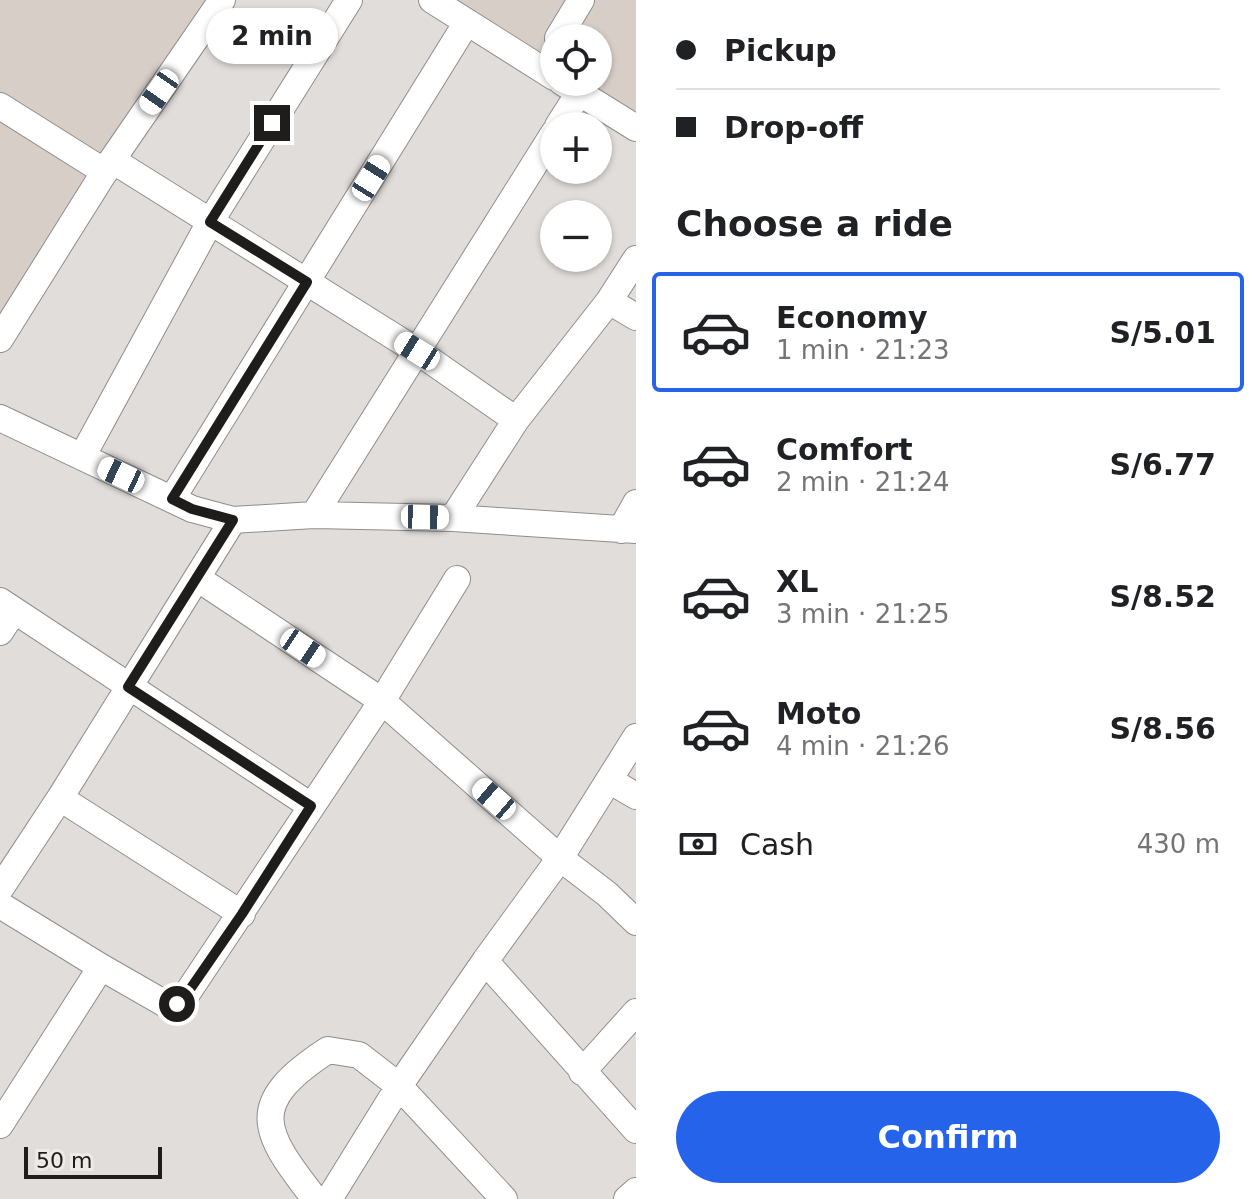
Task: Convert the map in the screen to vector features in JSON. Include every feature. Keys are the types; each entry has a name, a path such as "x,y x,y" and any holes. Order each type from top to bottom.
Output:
{"street":[{"path":"0,339 108,166 222,0"},
{"path":"82,457 210,222 349,0"},
{"path":"432,0 540,68"},
{"path":"566,24 581,0"},
{"path":"172,499 467,22"},
{"path":"585,96 636,128"},
{"path":"0,106 210,222 417,351 516,420"},
{"path":"314,515 540,155"},
{"path":"453,518 516,420 609,301 636,259"},
{"path":"609,301 636,317"},
{"path":"0,418 192,509 233,520 314,515 453,518 628,530 636,503"},
{"path":"0,889 233,520"},
{"path":"197,578 382,701 636,922"},
{"path":"0,905 169,1006 177,1004 242,914 382,701 457,579"},
{"path":"5,615 128,687 311,806"},
{"path":"329,1199 399,1086 560,858 636,737"},
{"path":"609,780 636,796"},
{"path":"60,798 242,914"},
{"path":"485,961 636,1130"},
{"path":"0,1125 101,967"},
{"path":"582,1072 636,1012"},
{"path":"315,1199 274,1143 269,1118 277,1096 299,1069 328,1050 359,1055 399,1086 504,1199"},
{"path":"627,1199 636,1191"}],"shaded area":[{"path":"0,0 215,0 0,349"},
{"path":"433,0 636,0 636,129 584,96 612,96 612,24 540,24 540,68"}],"route":[{"path":"177,1004 242,914 311,806 128,687 233,520 192,509 172,499 307,282 210,222 272,123"}]}
